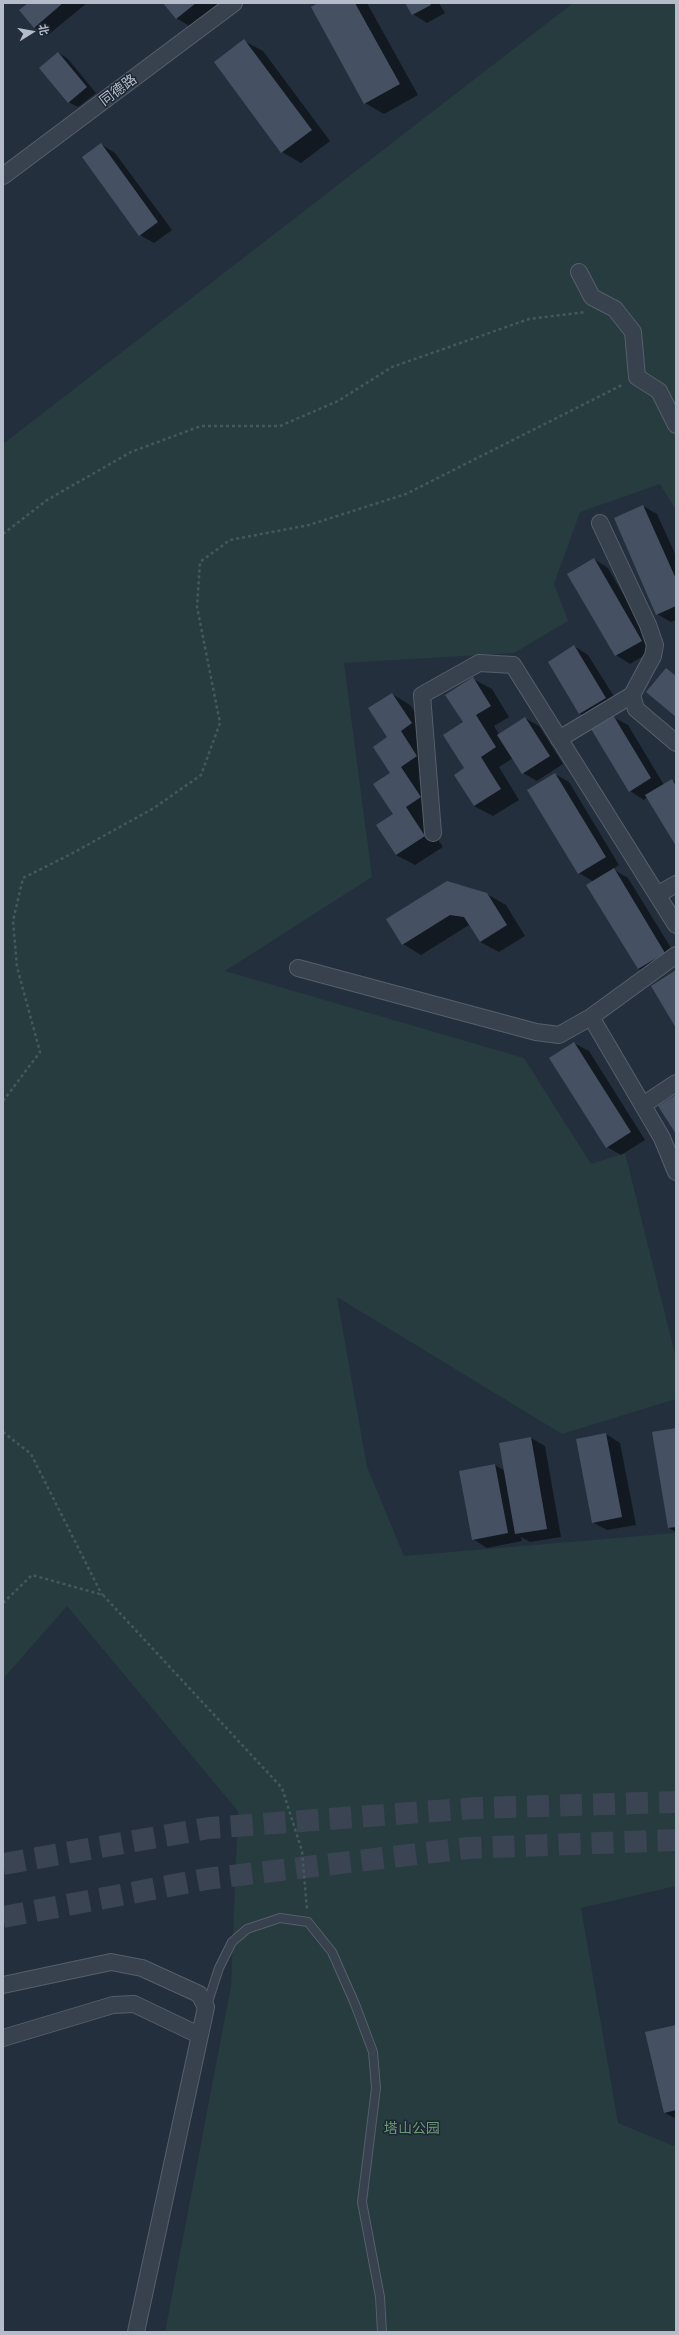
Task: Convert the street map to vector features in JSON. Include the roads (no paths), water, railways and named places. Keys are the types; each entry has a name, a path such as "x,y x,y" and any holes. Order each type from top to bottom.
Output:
{"street":[{"name":"同德路","path":"3,176 234,3"},
{"path":"579,272 592,297 615,309 633,332 637,377 659,391 676,425"},
{"path":"559,739 632,695 653,656 655,645 648,625 600,523"},
{"path":"433,832 422,694 479,664 513,665 676,925"},
{"path":"632,695 636,709 676,743"},
{"path":"657,895 676,884"},
{"path":"298,968 536,1032 559,1035 591,1016 676,955"},
{"path":"591,1016 662,1138 676,1172"},
{"path":"643,1105 676,1083"},
{"path":"3,1985 111,1962 142,1968 198,1994 206,2007 136,2332"},
{"path":"3,2038 113,2005 134,2004 199,2035"}],"lane":[{"path":"206,2007 219,1968 232,1942 247,1929 280,1918 308,1922 332,1952 355,2004 373,2052 376,2088 362,2202 380,2296 382,2332"}],"tunnel":[{"path":"3,1864 209,1828 476,1808 676,1802"},
{"path":"3,1917 206,1879 468,1848 676,1840"}],"park label":[{"name":"塔山公园","path":"412,2128"}]}
